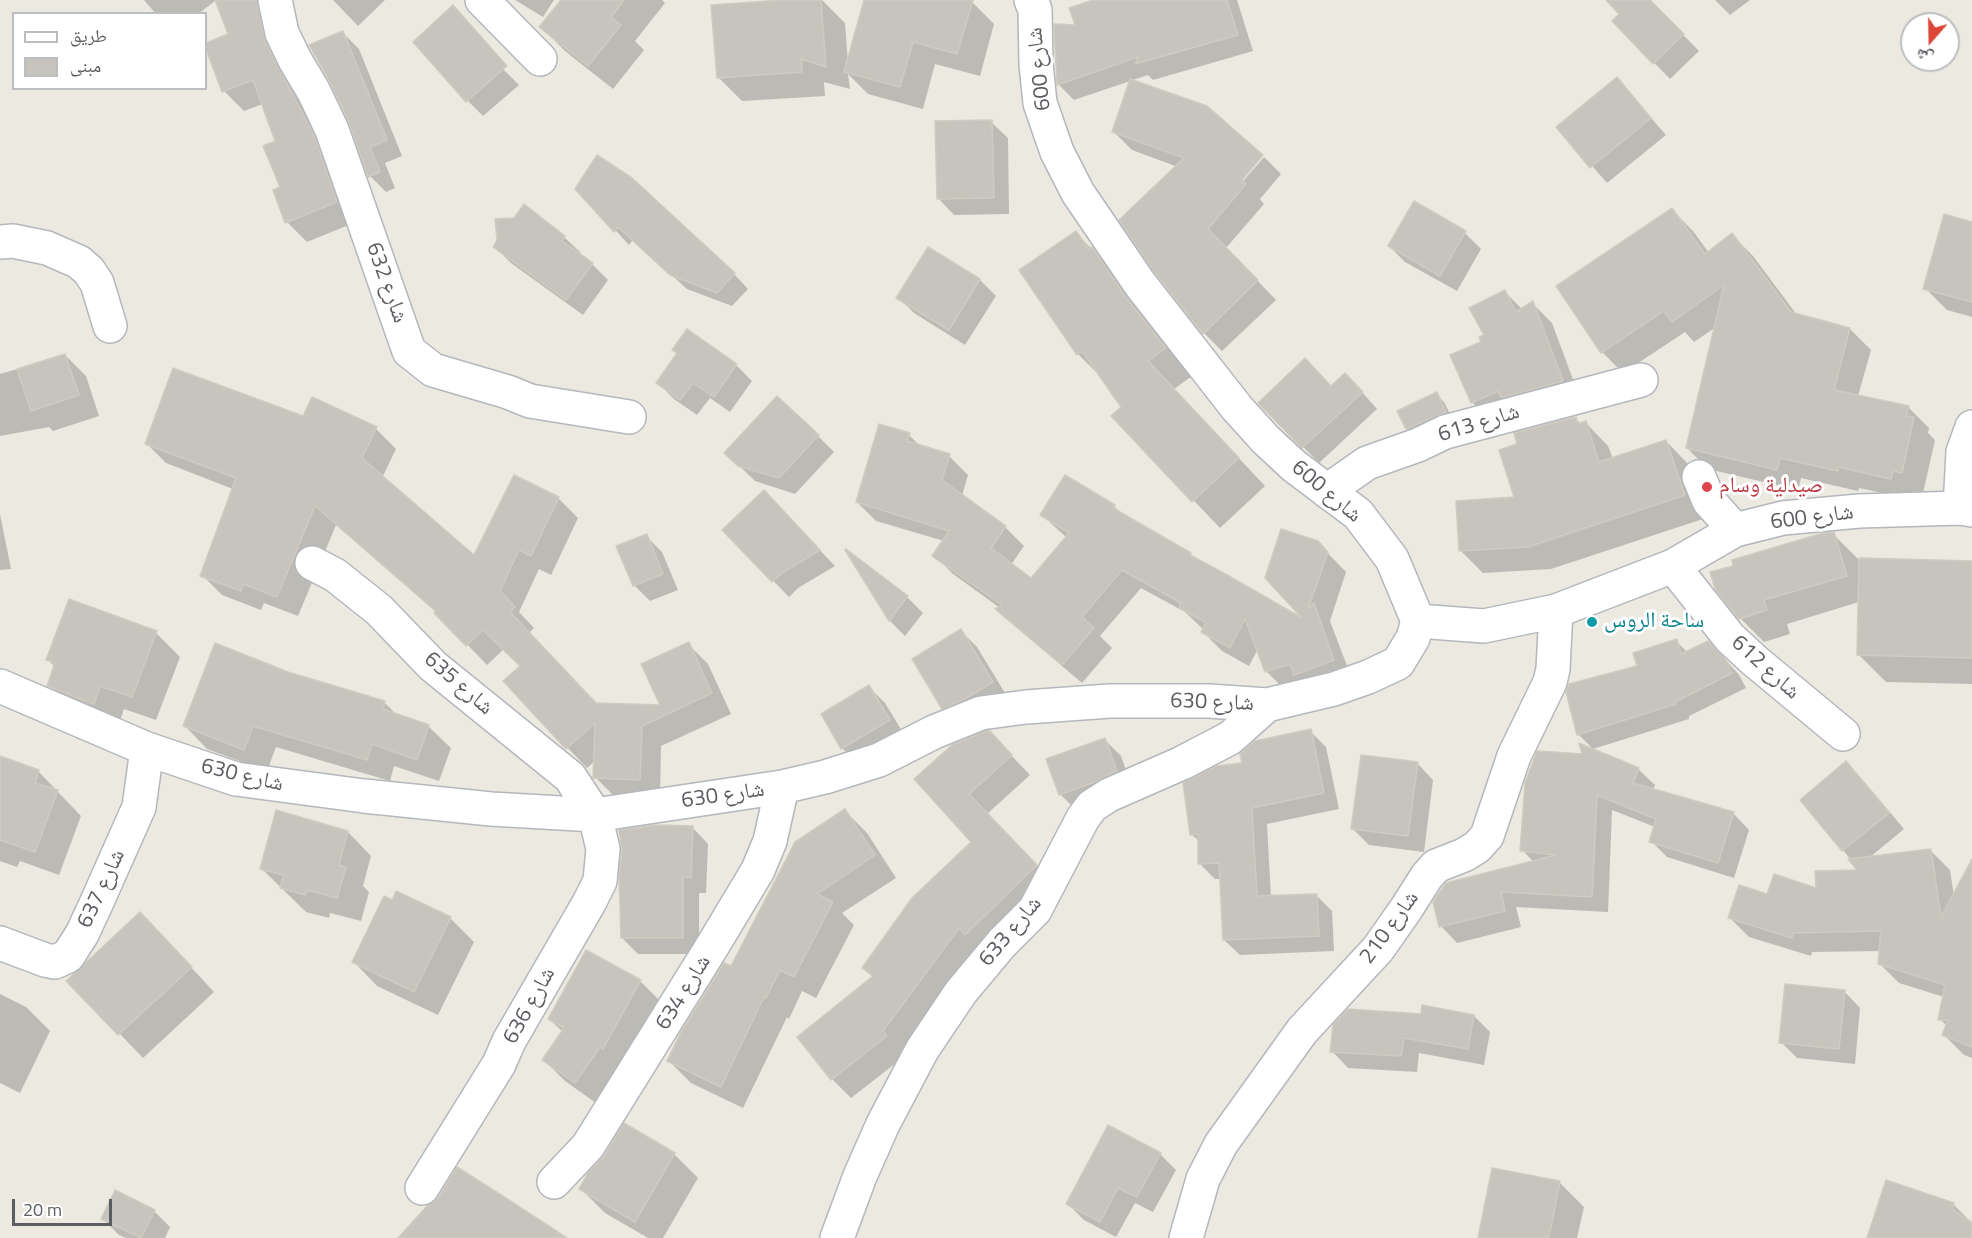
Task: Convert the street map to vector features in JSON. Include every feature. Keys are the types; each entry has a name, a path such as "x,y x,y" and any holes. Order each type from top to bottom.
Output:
{"street":[{"name":"شارع 632","path":"275,0 282,33 332,130 409,351 433,370 508,392 530,401 628,417"},
{"path":"482,0 540,59"},
{"name":"شارع 600","path":"1030,0 1035,10 1036,64 1040,103 1057,153 1078,193 1140,284 1238,408 1266,440 1294,466 1358,514 1392,559 1418,621 1484,626 1556,611 1673,566 1735,530 1783,518 1859,511 1966,509"},
{"path":"0,242 13,241 47,248 79,262 97,283 110,326"},
{"name":"شارع 613","path":"1327,491 1367,463 1418,445 1445,432 1641,380"},
{"path":"1966,509 1963,452 1972,427"},
{"path":"1699,477 1709,501 1735,530"},
{"name":"شارع 635","path":"312,563 335,575 379,610 433,666 570,777 595,815"},
{"name":"شارع 612","path":"1673,566 1730,638 1842,734"},
{"name":"شارع 210","path":"1186,1238 1203,1179 1221,1144 1302,1031 1378,949 1436,866 1464,855 1477,847 1487,836 1514,756 1550,682 1553,669 1556,611"},
{"name":"شارع 630","path":"0,686 147,749 236,779 294,788 491,809 595,815 782,787 857,768 981,713 1026,707 1110,701 1209,701 1267,705 1334,689 1398,663 1413,638 1418,621"},
{"name":"شارع 633","path":"837,1238 860,1176 883,1124 922,1050 961,992 1002,943 1035,910 1075,830 1092,806 1109,795 1182,763 1230,738 1267,705"},
{"name":"شارع 637","path":"0,943 55,962 68,956 75,948 139,807 147,749"},
{"name":"شارع 634","path":"554,1182 588,1146 758,870 771,841 782,787"},
{"name":"شارع 636","path":"422,1188 499,1064 509,1041 600,880 603,849 595,815"}],"building":[{"path":"215,0 257,0 265,41 315,137 337,202 285,223 273,190 280,187 263,146 275,141 253,80 222,92 207,52 207,43 228,34"},
{"path":"561,0 624,0 611,17 621,25 588,66 539,27"},
{"path":"821,0 826,67 801,59 802,72 717,78 711,5"},
{"path":"864,0 973,0 957,54 913,42 900,87 844,72"},
{"path":"1093,0 1227,0 1238,35 1135,64 1138,57 1057,85 1054,24 1075,25 1069,8"},
{"path":"1606,0 1650,0 1684,34 1653,64 1612,21 1619,14"},
{"path":"453,5 507,66 466,102 413,42"},
{"path":"343,31 387,140 370,147 380,172 368,177 349,122 309,45"},
{"path":"1617,77 1651,118 1590,168 1556,127"},
{"path":"1130,79 1207,106 1263,155 1242,180 1246,184 1208,229 1258,280 1203,334 1155,273 1119,220 1184,158 1112,132"},
{"path":"992,120 994,198 937,199 935,121"},
{"path":"597,155 632,178 735,273 717,293 670,275 618,227 614,232 575,189"},
{"path":"1414,201 1466,231 1440,276 1388,246"},
{"path":"524,204 565,236 562,241 593,263 566,300 493,247 497,240 495,219 514,218"},
{"path":"1672,208 1705,254 1732,233 1791,312 1850,328 1834,390 1909,406 1906,416 1914,417 1902,473 1893,471 1891,479 1838,467 1838,471 1780,458 1777,470 1686,448 1724,285 1672,322 1664,311 1601,353 1556,286"},
{"path":"1944,214 1972,222 1972,302 1923,289"},
{"path":"1076,231 1089,249 1092,247 1125,296 1166,348 1148,361 1239,458 1192,502 1111,416 1121,407 1082,351 1077,355 1019,270"},
{"path":"928,247 980,279 949,330 896,298"},
{"path":"1505,290 1516,312 1533,301 1563,381 1501,398 1498,391 1471,403 1450,355 1481,342 1479,337 1484,335 1469,308"},
{"path":"687,329 737,364 714,397 693,383 680,400 656,383 677,353 672,350"},
{"path":"65,354 79,395 31,411 17,369"},
{"path":"1305,358 1331,386 1345,373 1363,392 1302,448 1258,403"},
{"path":"173,368 303,416 312,397 377,427 362,458 474,555 514,475 559,497 531,556 519,550 500,591 515,607 510,612 596,703 660,705 641,664 689,642 712,693 642,726 640,780 593,778 595,723 566,749 503,681 520,666 483,630 466,646 434,613 436,611 315,506 277,597 243,584 241,591 200,576 236,478 145,444"},
{"path":"1437,392 1446,412 1406,429 1397,411"},
{"path":"777,396 819,435 779,478 738,466 724,453"},
{"path":"1576,417 1578,424 1586,421 1599,462 1666,440 1685,495 1528,547 1459,551 1456,501 1514,497 1499,450 1517,444 1514,433"},
{"path":"879,424 910,433 907,441 950,454 942,480 1006,526 991,548 1031,578 1069,533 1040,515 1065,475 1115,505 1113,508 1191,553 1190,555 1302,618 1265,578 1281,529 1318,541 1328,552 1308,609 1314,603 1334,660 1294,675 1290,664 1265,672 1245,619 1230,648 1201,632 1206,622 1179,608 1181,603 1122,570 1082,617 1094,628 1062,665 995,609 1002,605 932,556 949,531 856,502"},
{"path":"764,490 820,550 782,573 772,582 722,530"},
{"path":"1834,532 1847,576 1764,600 1767,610 1739,619 1715,589 1710,572 1733,566 1732,560 1823,533"},
{"path":"647,534 663,574 633,586 616,546"},
{"path":"845,550 908,596 889,621"},
{"path":"1859,558 1972,561 1972,658 1857,655"},
{"path":"69,599 157,631 132,697 100,686 94,704 47,686 55,663 46,660"},
{"path":"961,629 993,682 963,700 942,709 912,659"},
{"path":"1677,639 1681,654 1708,641 1725,659 1732,673 1675,702 1676,704 1577,735 1566,692 1569,684 1637,666 1633,653"},
{"path":"215,643 288,672 385,701 383,709 429,725 417,760 372,744 367,760 253,726 244,750 183,726"},
{"path":"869,685 890,720 841,749 821,714"},
{"path":"1311,729 1324,793 1252,808 1257,896 1317,894 1319,936 1223,940 1219,863 1198,864 1198,834 1190,835 1183,783 1216,766 1242,763 1240,754 1255,741"},
{"path":"990,731 1012,755 969,794 1037,865 965,935 959,928 883,1031 887,1036 831,1080 797,1037 873,976 862,968 912,898 971,842 914,779 952,745"},
{"path":"1105,738 1117,771 1059,795 1046,759"},
{"path":"1579,743 1639,768 1633,783 1734,812 1718,863 1649,842 1656,819 1597,795 1592,897 1501,892 1505,911 1439,927 1433,902 1446,883 1556,855 1520,851 1525,783 1537,751 1582,754"},
{"path":"1361,755 1418,762 1408,836 1351,829"},
{"path":"0,756 39,770 35,783 58,790 35,852 0,840"},
{"path":"1846,761 1889,813 1842,851 1800,800"},
{"path":"845,809 875,855 817,894 833,902 794,977 780,970 766,998 764,997 721,1087 667,1061 680,1034 724,963 731,966 795,842"},
{"path":"276,810 348,831 339,865 346,867 337,898 307,890 305,895 280,888 284,875 260,869"},
{"path":"656,825 693,826 691,878 683,877 683,938 621,938 619,875 622,850 619,830"},
{"path":"1931,849 1941,917 1972,859 1972,1047 1942,1035 1948,1020 1938,1020 1945,985 1878,964 1881,931 1793,933 1792,938 1728,918 1739,885 1767,894 1774,874 1816,888 1815,871 1857,870 1848,859"},
{"path":"396,891 451,917 414,992 352,962 384,896 392,900"},
{"path":"140,912 192,967 118,1035 66,981"},
{"path":"586,950 641,980 603,1049 600,1047 575,1083 542,1060 564,1028 548,1019"},
{"path":"1785,984 1845,990 1839,1049 1779,1043"},
{"path":"1422,1005 1474,1015 1468,1049 1404,1038 1401,1056 1330,1052 1333,1025 1348,1009 1421,1014"},
{"path":"624,1123 675,1153 635,1222 579,1189 588,1173 604,1156"},
{"path":"1108,1125 1161,1153 1137,1197 1118,1188 1100,1222 1066,1204"},
{"path":"457,1167 567,1238 398,1238 428,1205 438,1198"},
{"path":"1492,1168 1560,1181 1549,1238 1478,1238"},
{"path":"1886,1180 1954,1203 1952,1209 1972,1223 1972,1238 1867,1238"},
{"path":"115,1190 155,1210 141,1238 101,1219"}],"place":[{"name":"صيدلية وسام","path":"1707,487"},
{"name":"ساحة الروس","path":"1592,622"}]}
